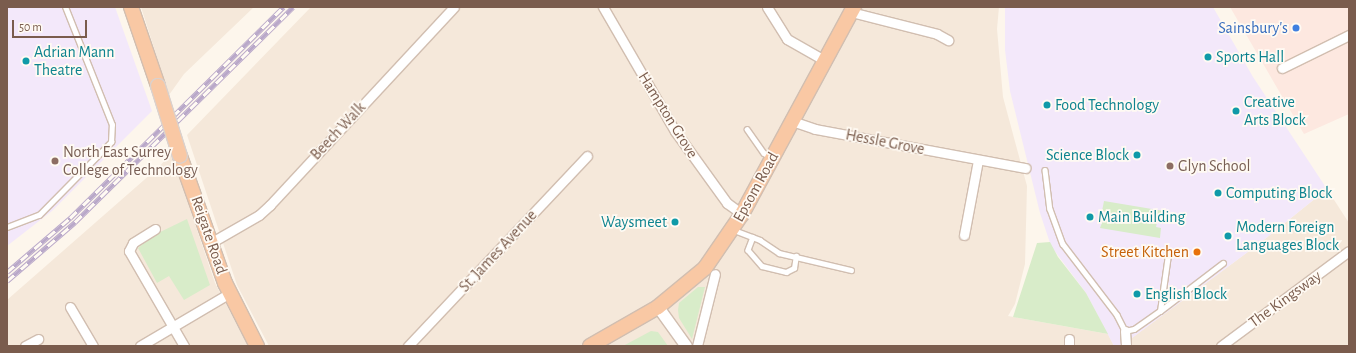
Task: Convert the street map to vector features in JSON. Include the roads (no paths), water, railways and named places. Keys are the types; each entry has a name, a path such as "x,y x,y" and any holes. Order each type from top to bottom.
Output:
{"highway":[{"name":"Reigate Road","path":"131,7 180,156 230,292 257,346"},
{"name":"Epsom Road","path":"590,346 658,307 700,275 742,214 852,10"}],"street":[{"name":"Beech Walk","path":"212,242 259,215 270,205 454,7"},
{"name":"Hampton Grove","path":"603,7 675,131 727,203 742,214"},
{"path":"767,7 787,39 824,60"},
{"path":"852,10 937,34 948,40"},
{"path":"1282,68 1349,35"},
{"name":"Hessle Grove","path":"792,121 815,129 1025,168"},
{"name":"St. James Avenue","path":"408,346 587,156"},
{"path":"964,235 978,160"},
{"path":"155,229 133,243 129,252 174,326 184,346"},
{"name":"The Kingsway","path":"1220,346 1349,251"},
{"path":"697,346 715,274"},
{"path":"140,346 230,292"},
{"path":"70,307 93,346"},
{"path":"658,307 686,346"},
{"path":"1125,331 1126,346"},
{"path":"25,346 38,339"}],"lane":[{"path":"7,227 39,215 111,142 112,125 65,7"},
{"path":"747,129 764,153 772,158"},
{"path":"1045,170 1050,209 1063,244 1117,315 1125,331 1134,329 1224,263"},
{"path":"732,230 753,237 779,253 851,270"},
{"path":"753,237 748,250 762,266 786,272 794,268 796,256"},
{"path":"1160,311 1168,255"}],"railway":[{"path":"7,272 70,218 283,7"},
{"path":"7,281 75,222 293,7"}],"place":[{"name":"Sainsbury's","path":"1296,28"},
{"name":"Sports Hall","path":"1208,57"},
{"name":"Adrian Mann Theatre","path":"26,61"},
{"name":"Food Technology","path":"1047,105"},
{"name":"Creative Arts Block","path":"1236,111"},
{"name":"Science Block","path":"1137,155"},
{"name":"North East Surrey College of Technology","path":"55,161"},
{"name":"Glyn School","path":"1170,166"},
{"name":"Computing Block","path":"1218,193"},
{"name":"Main Building","path":"1090,217"},
{"name":"Waysmeet","path":"675,222"},
{"name":"Modern Foreign Languages Block","path":"1228,236"},
{"name":"Street Kitchen","path":"1197,252"},
{"name":"English Block","path":"1137,294"}]}
